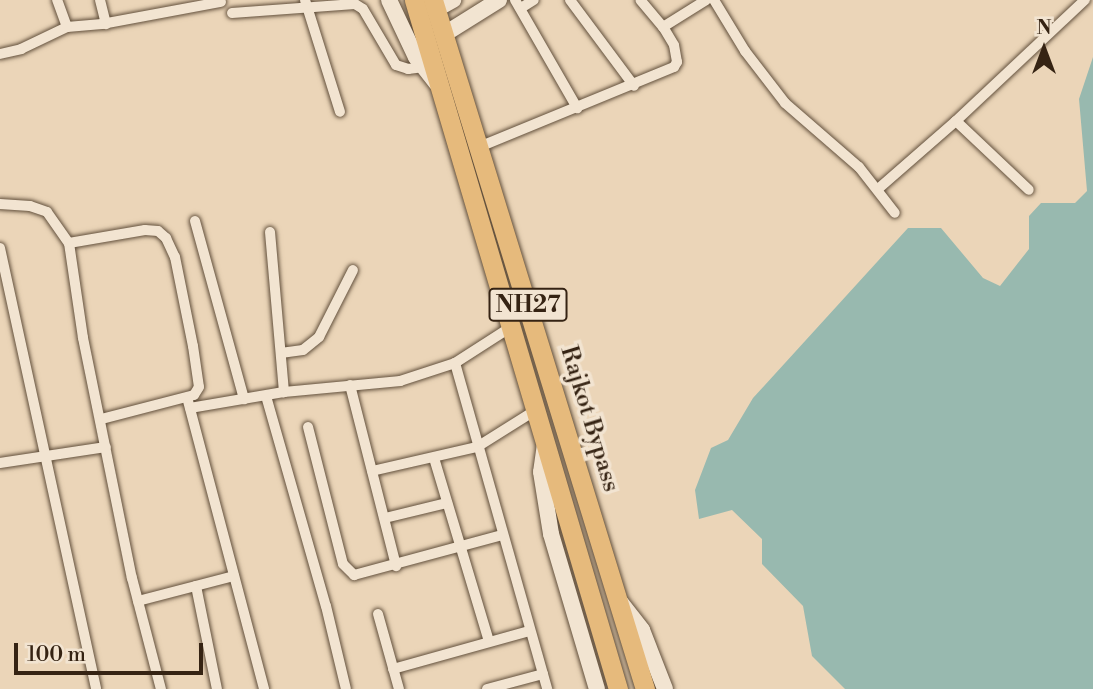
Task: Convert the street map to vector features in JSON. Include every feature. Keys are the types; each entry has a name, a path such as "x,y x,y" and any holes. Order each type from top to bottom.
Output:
{"highway":[{"name":"Rajkot Bypass","path":"425,6 443,35 619,601"},
{"name":"NH27","path":"425,6 439,87"},
{"name":"Rajkot Bypass","path":"439,87 545,443"},
{"name":"NH27","path":"545,443 618,689"},
{"name":"NH27","path":"619,601 645,689"}],"street":[{"path":"57,0 67,27"},
{"path":"100,0 106,23"},
{"path":"389,0 424,67 439,87"},
{"path":"425,6 453,0"},
{"path":"443,35 499,0"},
{"path":"534,0 518,4 577,108"},
{"path":"570,0 634,86"},
{"path":"479,147 634,86 674,67 676,53 663,27 640,0"},
{"path":"663,27 706,0"},
{"path":"714,0 745,51 785,103 859,167 895,213"},
{"path":"878,189 956,121 1085,0"},
{"path":"0,54 21,49 67,27 106,23 221,2"},
{"path":"232,13 307,4 355,4 363,9 388,56 396,65 408,69 424,67"},
{"path":"307,4 340,111"},
{"path":"956,121 1029,190"},
{"path":"0,204 30,206 47,212 69,243 83,338 138,601 161,689"},
{"path":"195,221 244,399"},
{"path":"69,243 145,230 158,230 166,238 174,257 198,374 199,387 189,403 264,689"},
{"path":"270,232 285,392"},
{"path":"0,248 96,689"},
{"path":"281,354 303,350 319,337 353,270"},
{"path":"101,419 189,403 400,381 455,363 511,327"},
{"path":"455,363 547,689"},
{"path":"350,385 386,518 396,566"},
{"path":"266,396 326,606 346,689"},
{"path":"372,471 477,447 536,410"},
{"path":"308,427 343,564 354,575 396,566 502,535"},
{"path":"545,443 541,472 551,534 597,689"},
{"path":"0,463 106,447"},
{"path":"434,458 489,641"},
{"path":"386,518 447,503"},
{"path":"138,601 234,576"},
{"path":"196,586 217,689"},
{"path":"619,601 642,630 665,689"},
{"path":"378,614 399,689"},
{"path":"393,669 530,631"},
{"path":"486,689 542,674"}],"water":[{"path":"1093,57 1093,689 845,689 812,656 803,606 762,564 762,539 732,510 699,519 695,490 711,448 728,440 753,398 908,228 941,228 983,278 1000,286 1029,249 1029,216 1041,203 1075,203 1087,191 1079,99"}]}
